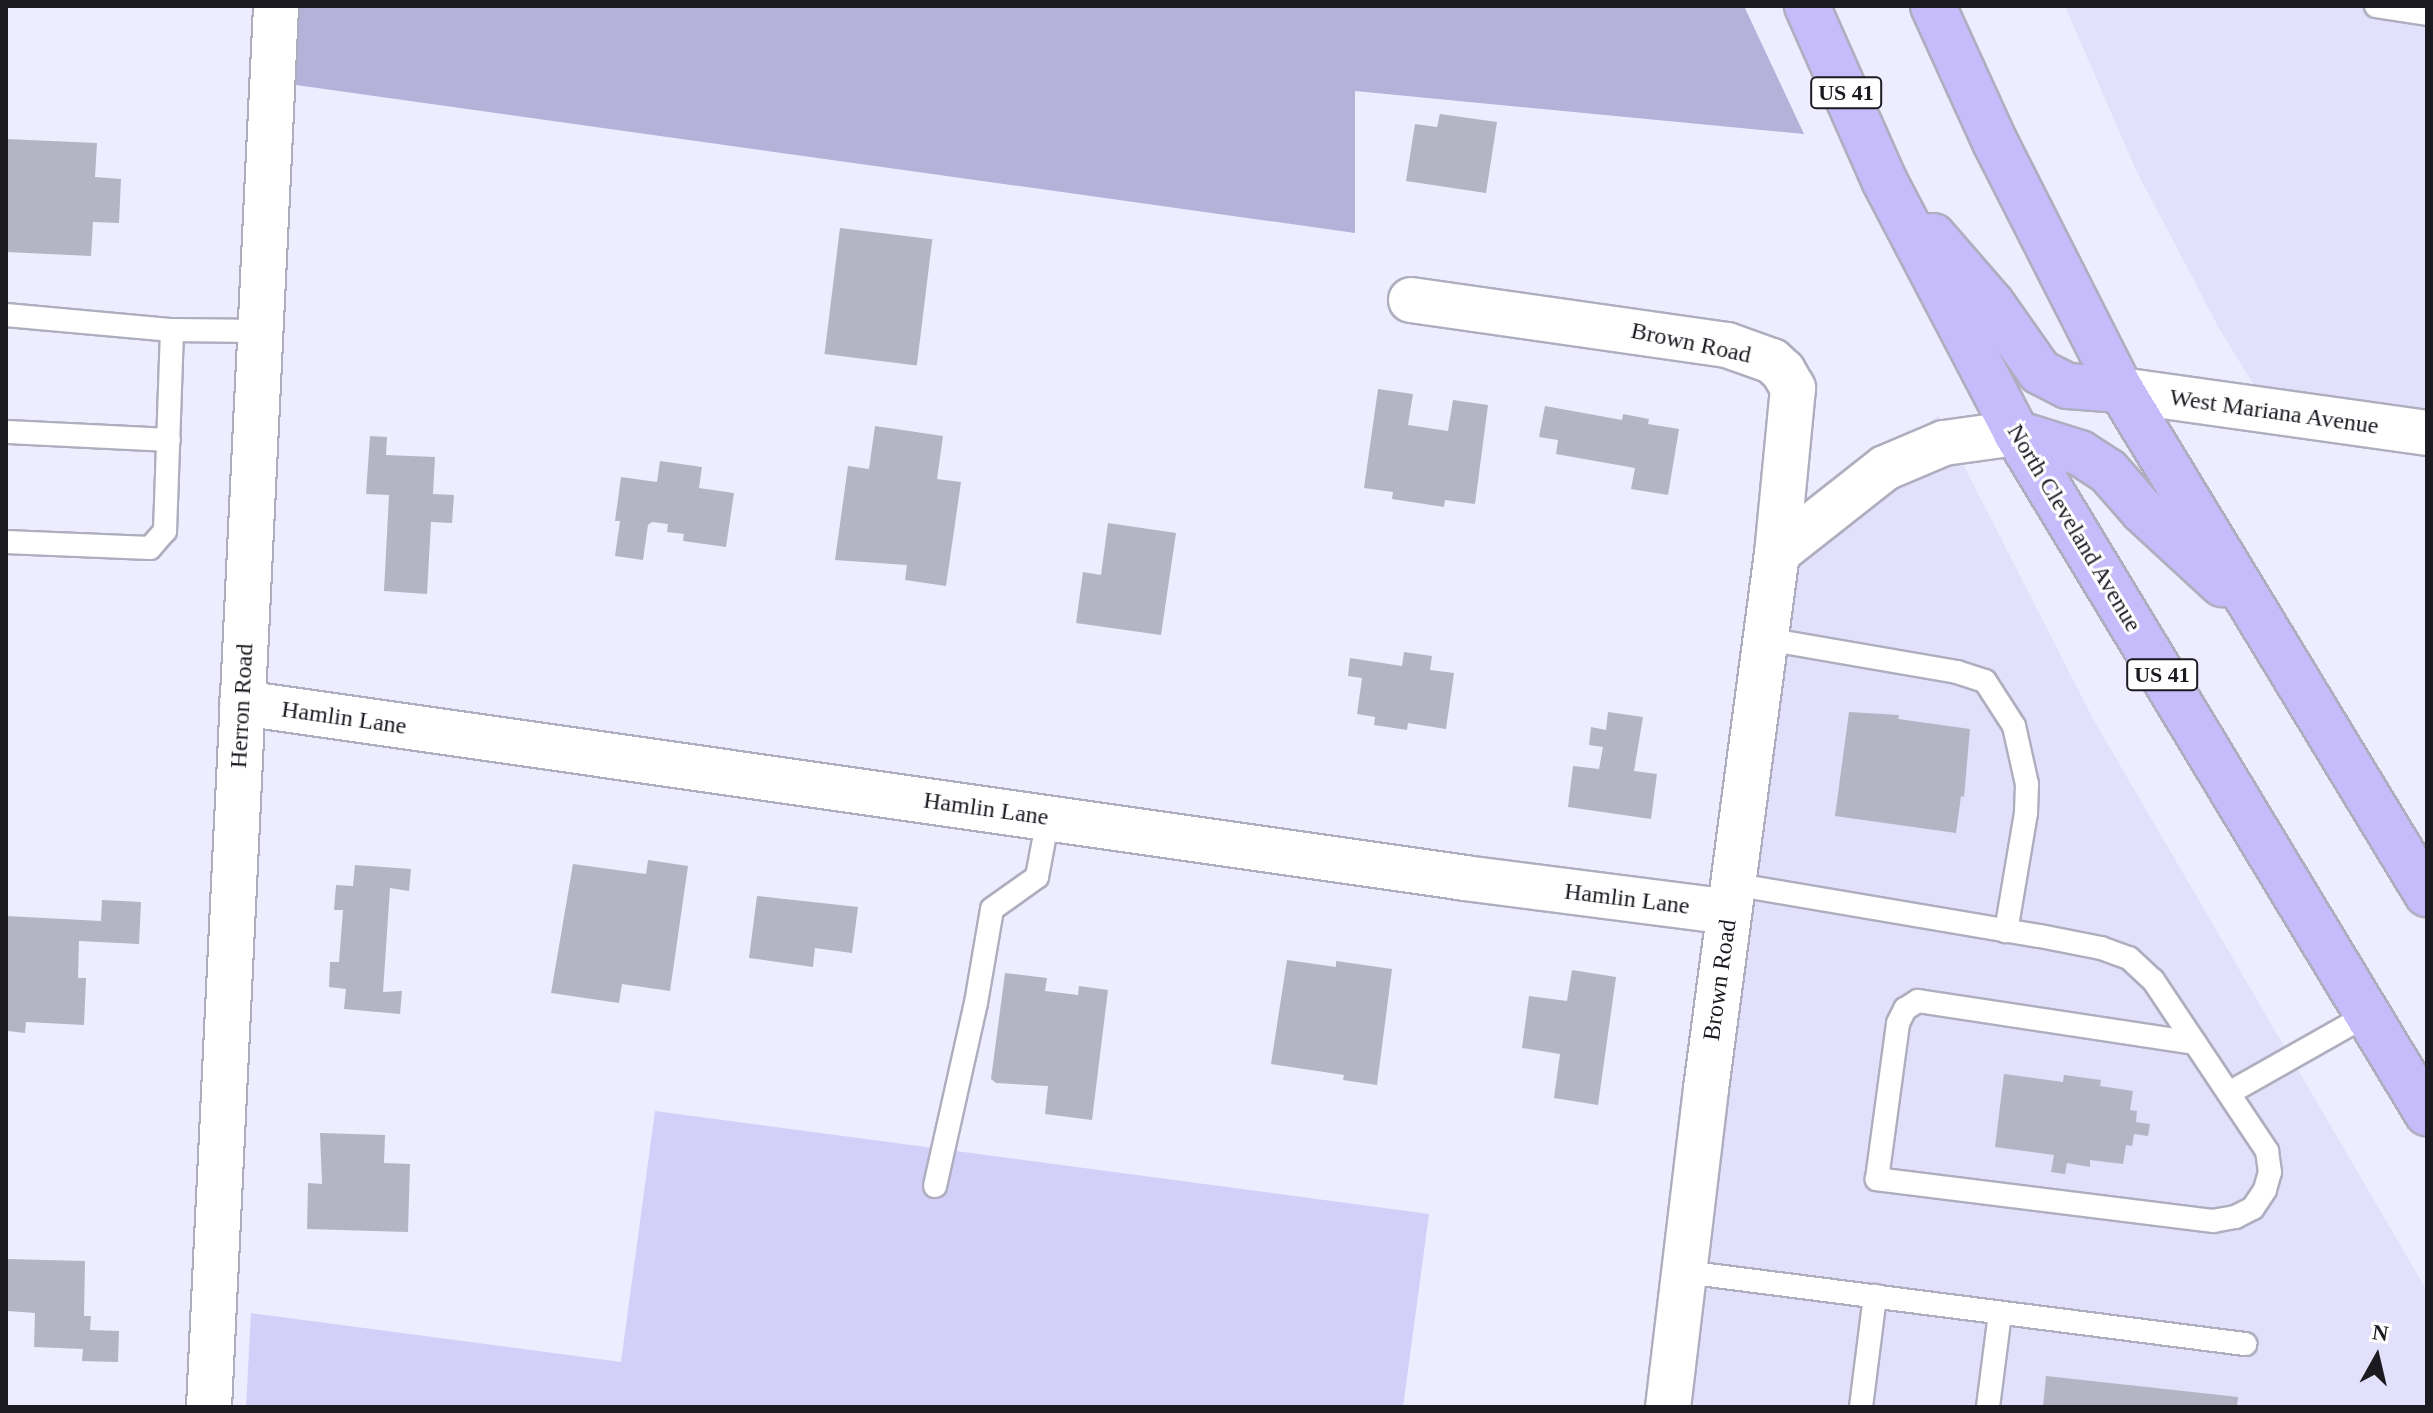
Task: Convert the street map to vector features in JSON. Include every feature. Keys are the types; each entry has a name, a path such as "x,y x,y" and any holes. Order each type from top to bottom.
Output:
{"main road":[{"name":"North Cleveland Avenue","path":"1807,6 1884,180 2016,433 2427,1113"},
{"path":"1933,6 1995,142 2121,390 2427,894"},
{"path":"1884,180 1992,304 2040,372 2068,386 2121,390"},
{"path":"2016,433 2080,453 2108,471 2143,511 2259,619"}],"street":[{"name":"Herron Road","path":"209,1407 276,6"},
{"name":"Brown Road","path":"1411,300 1712,343 1772,361 1783,371 1793,388 1777,553 1668,1407"},
{"name":"West Mariana Avenue","path":"2121,390 2427,433"},
{"path":"1777,553 1885,468 1944,443 2016,433"},
{"name":"Hamlin Lane","path":"242,703 1048,818 1731,898"}],"lane":[{"path":"2376,6 2427,14"},
{"path":"6,315 172,330 261,331"},
{"path":"6,542 150,548 165,531 172,330"},
{"path":"6,432 169,440"},
{"path":"1766,639 1957,672 1985,681 2014,726 2027,784 2026,813 2006,931"},
{"path":"935,1186 976,1003 992,909 1037,877 1048,818"},
{"path":"1731,898 2006,931 2101,948 2129,958 2153,980 2229,1093 2267,1151 2270,1172 2253,1208 2235,1217 2213,1221 1877,1179 1898,1023 1905,1009 1918,1001 2195,1043"},
{"path":"2229,1093 2367,1015"},
{"path":"1685,1272 2245,1344"},
{"path":"1861,1407 1875,1296"},
{"path":"1988,1407 2000,1313"}],"shaded area":[{"path":"298,6 1744,6 1804,134 1355,91 1355,233 296,85"},
{"path":"2065,6 2427,6 2427,432 2269,410 2220,330 2136,170"},
{"path":"1938,415 2093,719 2427,1291 2427,1407 1687,1407 1798,548"},
{"path":"655,1111 1429,1214 1403,1407 246,1407 251,1313 621,1362"}],"building":[{"path":"1440,114 1497,122 1486,193 1406,181 1415,124 1437,127"},
{"path":"6,139 97,143 95,177 121,179 119,223 93,222 91,256 6,252"},
{"path":"840,228 932,239 917,365 825,354"},
{"path":"1378,389 1413,394 1408,425 1448,431 1453,400 1488,405 1475,504 1445,500 1444,507 1392,499 1393,492 1364,488"},
{"path":"1545,406 1622,420 1623,414 1649,419 1648,424 1679,429 1668,495 1631,489 1635,468 1556,454 1558,440 1539,437"},
{"path":"875,426 943,436 937,479 961,482 946,586 905,580 907,565 835,560 848,466 869,469"},
{"path":"370,436 387,437 386,455 435,457 433,494 454,495 452,523 431,522 427,594 384,591 389,495 366,494"},
{"path":"660,461 702,467 699,488 734,493 726,547 683,541 684,534 667,532 668,524 652,522 648,525 643,560 615,556 620,521 615,521 621,477 657,482"},
{"path":"1108,523 1176,533 1161,635 1076,623 1083,572 1101,575"},
{"path":"1404,652 1432,656 1430,670 1454,673 1446,729 1408,723 1407,730 1374,725 1375,717 1357,714 1362,678 1348,676 1350,658 1402,666"},
{"path":"1608,712 1643,717 1634,771 1657,774 1651,819 1568,807 1573,766 1599,769 1603,747 1589,745 1591,727 1606,730"},
{"path":"1849,712 1899,715 1898,719 1970,729 1964,797 1961,796 1956,833 1835,816"},
{"path":"648,860 688,866 670,991 622,984 619,1003 551,993 573,864 646,874"},
{"path":"355,865 411,869 409,891 390,888 383,992 402,991 400,1014 344,1009 346,989 329,987 330,962 339,962 343,910 334,910 336,885 353,886"},
{"path":"757,896 858,907 852,953 815,948 813,967 749,958"},
{"path":"102,900 141,902 139,944 79,941 78,978 86,978 84,1025 26,1022 25,1033 8,1031 6,916 101,921"},
{"path":"1287,960 1336,967 1336,961 1392,969 1377,1085 1343,1080 1344,1075 1271,1064"},
{"path":"1572,970 1616,977 1598,1105 1554,1098 1560,1054 1522,1048 1529,996 1567,1001"},
{"path":"1005,973 1047,978 1045,991 1078,995 1079,986 1108,990 1092,1120 1045,1114 1048,1086 996,1083 991,1079"},
{"path":"2004,1074 2063,1082 2064,1075 2101,1080 2100,1086 2133,1091 2130,1110 2137,1111 2136,1122 2150,1124 2148,1136 2134,1134 2132,1146 2126,1145 2123,1164 2090,1160 2090,1167 2067,1163 2065,1174 2051,1172 2054,1155 1995,1147"},
{"path":"320,1133 385,1135 384,1163 410,1164 408,1232 307,1229 308,1183 322,1184"},
{"path":"8,1259 85,1261 84,1316 91,1316 90,1330 119,1331 118,1362 82,1361 83,1349 34,1347 35,1313 7,1311"},
{"path":"2046,1376 2238,1397 2237,1407 2043,1407"}]}
